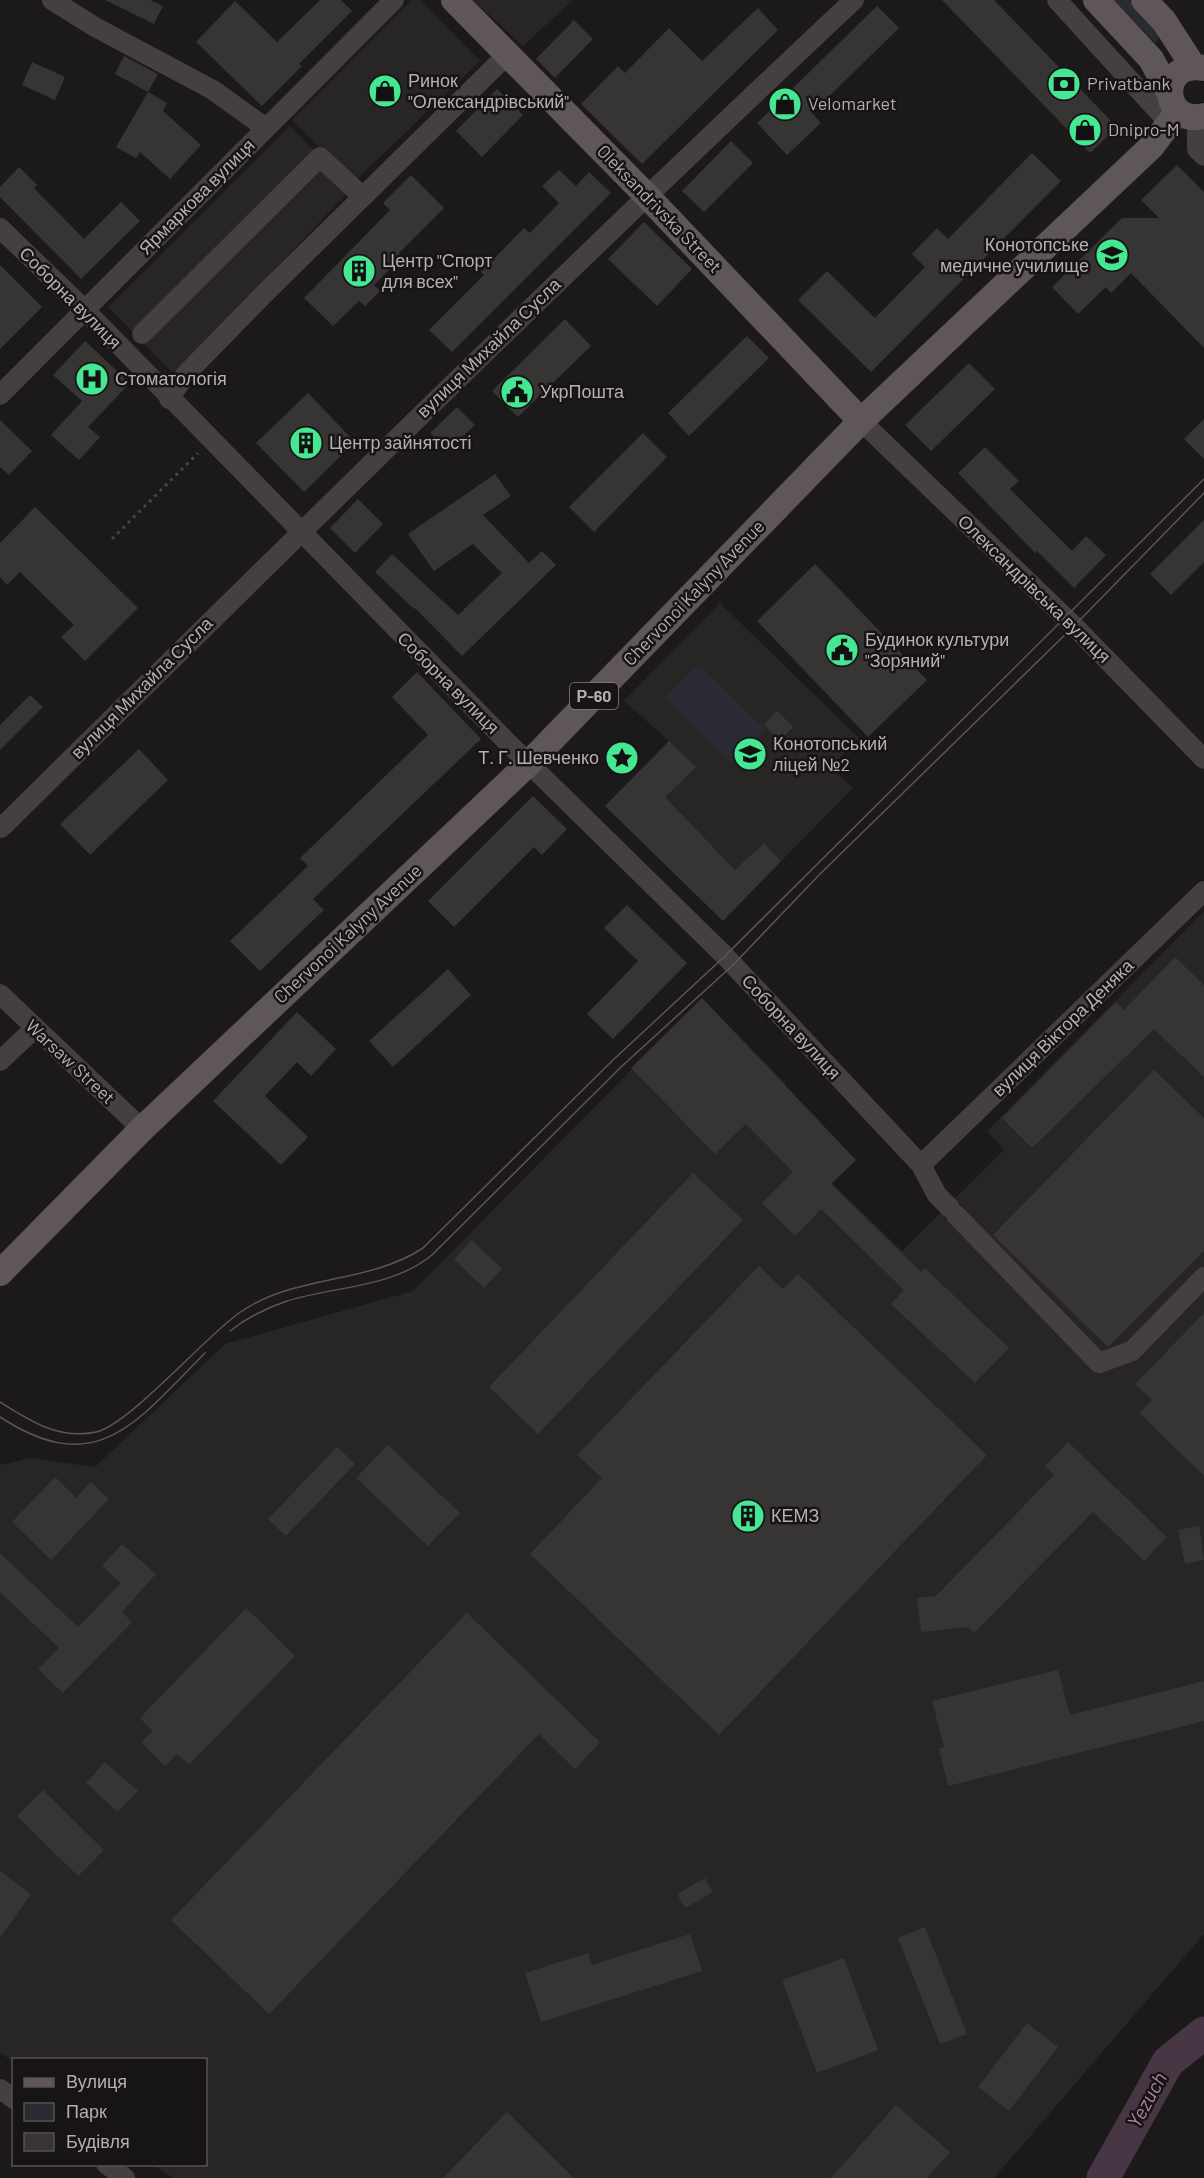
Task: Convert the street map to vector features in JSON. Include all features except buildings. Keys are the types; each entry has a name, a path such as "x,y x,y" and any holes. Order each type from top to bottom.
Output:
{"main road":[{"name":"Oleksandrivska Street","path":"454,0 646,195 861,421"},
{"path":"1096,0 1151,59 1184,112"},
{"path":"1144,0 1201,66"},
{"name":"Р-60","path":"1184,112 1176,75 1201,66"},
{"name":"Chervonoi Kalyny Avenue","path":"0,1273 142,1129 528,764 861,421 1152,146 1184,112"}],"street":[{"path":"52,0 95,27 213,90 266,128"},
{"name":"Ярмаркова вулиця","path":"0,395 394,0"},
{"name":"вулиця Михайла Сусла","path":"1,828 299,532 646,195 854,0"},
{"path":"1057,0 1089,36 1184,112 1197,149 1204,156"},
{"path":"1089,36 1129,34"},
{"path":"169,399 186,374 362,196 508,54"},
{"path":"142,334 320,157 362,196"},
{"name":"Соборна вулиця","path":"0,228 84,309 169,399 528,764 725,956 921,1165 937,1195 1099,1363 1132,1350 1204,1277"},
{"name":"Олександрівська вулиця","path":"861,421 1074,626 1204,759"},
{"name":"вулиця Віктора Деняка","path":"921,1165 1204,891"},
{"name":"Warsaw Street","path":"0,994 34,1029 142,1129"},
{"path":"0,1061 34,1029"},
{"path":"109,2166 125,2178"}],"path":[{"path":"111,539 201,450"}],"shaded area":[{"name":"Ринок \"Олександрівський\"","path":"412,0 420,0 480,61 354,182 292,120"},
{"name":"Ринок \"Олександрівський\"","path":"473,0 573,0 523,46"},
{"path":"290,126 351,189 175,375 108,307"},
{"name":"Конотопський ліцей №2","path":"720,603 859,738 831,767 853,788 723,921 605,806 669,741 624,701"},
{"path":"1204,911 1204,1934 994,2178 173,2178 155,2166 207,2166 207,2058 12,2058 12,2061 0,2052 0,1465 31,1458 95,1467 225,1344 413,1291 702,998 786,1084 773,1097 794,1097 856,1160 832,1183 902,1251 1004,1150 987,1131"}],"green space":[{"path":"1113,0 1129,0 1161,33 1156,44"},
{"path":"699,664 765,729 731,763 665,698"}],"waterway":[{"name":"Yezuch","path":"1103,2178 1168,2062 1204,2033"}],"tram line":[{"path":"0,1402 22,1416 57,1431 82,1434 96,1432 111,1426 128,1413 224,1325 260,1301 307,1285 378,1268 401,1260 423,1248 613,1060 725,956 1204,479"},
{"path":"230,1331 250,1317 279,1304 305,1296 381,1280 416,1266 432,1255 621,1067 733,965 820,874 1074,626 1204,493"},
{"path":"0,1417 34,1435 64,1444 90,1443 114,1434 136,1420 205,1353"}],"place":[{"name":"Privatbank","path":"1064,84"},
{"name":"Ринок \"Олександрівський\"","path":"385,91"},
{"name":"Velomarket","path":"785,104"},
{"name":"Dnipro-M","path":"1085,130"},
{"name":"Конотопське медичне училище","path":"1112,255"},
{"name":"Центр \"Спорт для всех\"","path":"359,271"},
{"name":"Стоматологія","path":"92,379"},
{"name":"УкрПошта","path":"517,392"},
{"name":"Центр зайнятості","path":"306,443"},
{"name":"Будинок культури \"Зоряний\"","path":"842,650"},
{"name":"Конотопський ліцей №2","path":"750,754"},
{"name":"Т. Г. Шевченко","path":"622,758"},
{"name":"КЕМЗ","path":"748,1516"}]}
